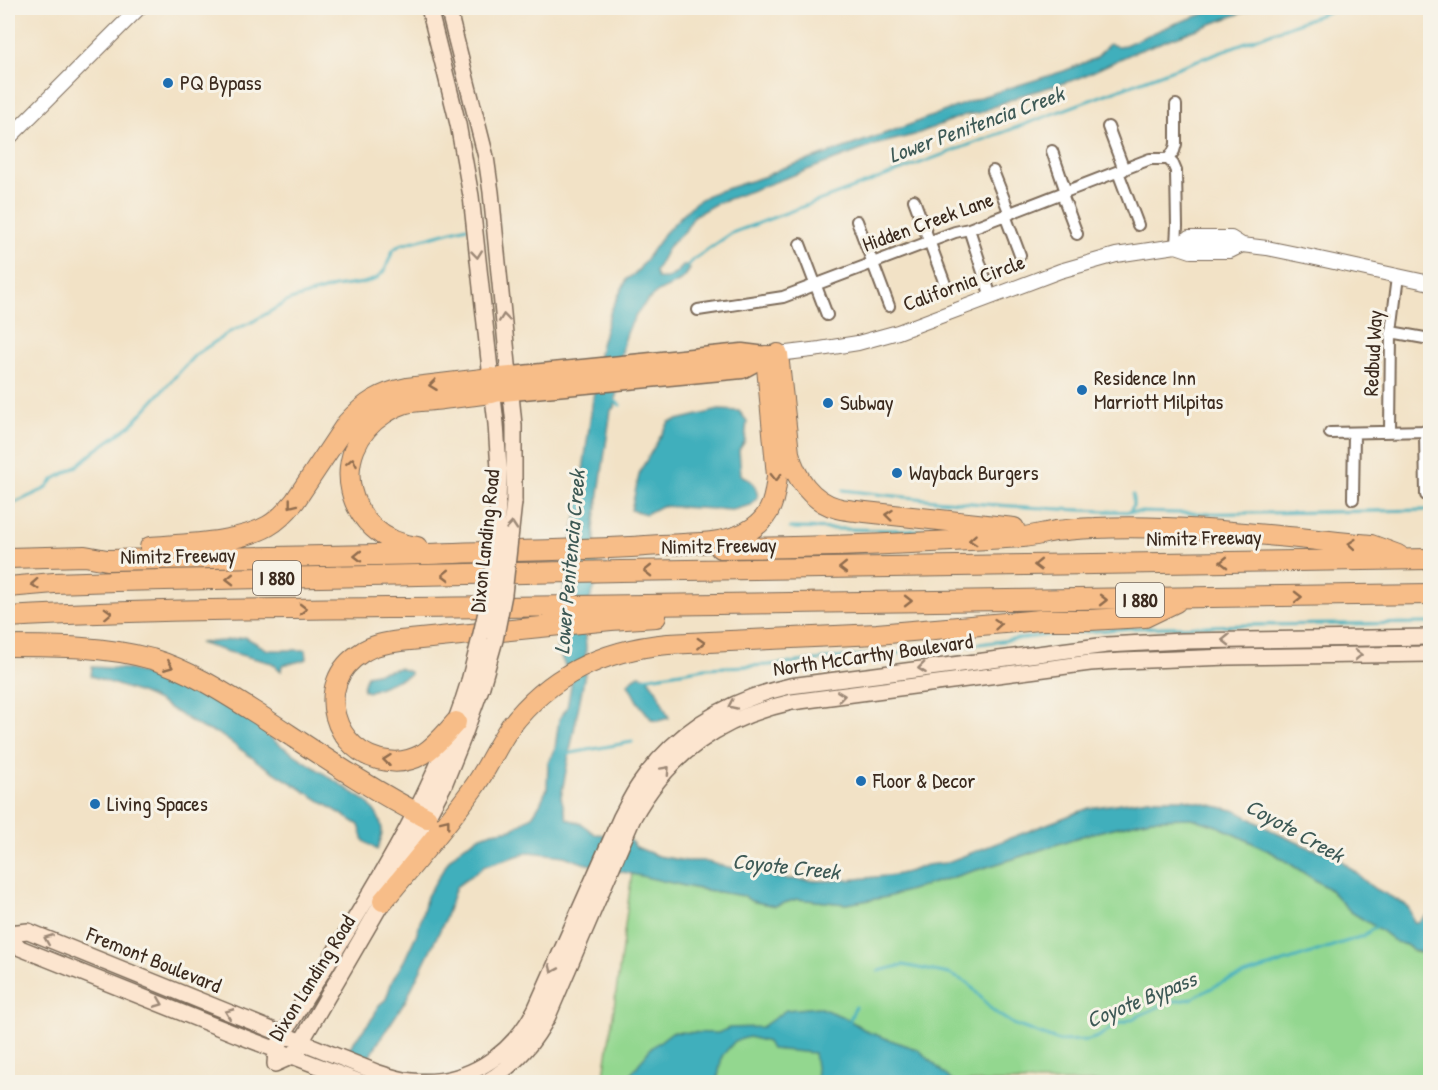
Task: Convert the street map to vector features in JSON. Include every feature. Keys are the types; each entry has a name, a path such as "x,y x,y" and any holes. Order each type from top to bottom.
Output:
{"highway":[{"name":"California Circle","path":"501,384 640,370 742,353 772,355"},
{"path":"501,384 406,403 388,411 370,425 363,434 350,467 351,489 360,512 372,527 394,542 415,547 479,551 624,548 718,541 737,537 755,527 768,514 775,495 777,476 772,355"},
{"path":"772,355 792,466 802,484 818,498 836,508 856,511 1052,532"},
{"path":"8,558 85,556 108,551 231,538 258,531 287,511 347,423 369,402 407,388 501,384"},
{"path":"624,548 786,548 1036,536 1094,528 1196,529 1371,545 1408,559"},
{"path":"85,556 107,560 428,555 479,551"},
{"name":"Nimitz Freeway","path":"8,586 85,582 621,571 1431,559"},
{"name":"I 880","path":"8,617 129,612 543,606 616,612 850,602 1431,594"},
{"path":"383,902 474,788 510,728 531,703 555,683 584,665 612,654 642,646 870,634 1040,620 1146,617 1182,599"},
{"path":"456,722 431,748 412,759 392,762 371,758 353,747 340,729 334,709 335,688 344,668 351,660 359,653 379,645 542,627 616,612"},
{"path":"8,646 105,649 169,665 234,699 421,815"}],"main road":[{"name":"Dixon Landing Road","path":"429,8 458,124 501,384 514,425 514,502 504,594 495,640 476,683 456,722 421,815 383,902 297,1049 275,1064 280,1042 388,862 421,815 444,785 463,738 476,683 480,640 495,550 498,504 497,435 501,384 496,235 486,157 448,8"},
{"name":"North McCarthy Boulevard","path":"297,1049 330,1054 376,1072 411,1081 436,1081 463,1075 487,1064 499,1055 548,1016 582,921 627,818 638,787 666,752 692,728 732,705 760,693 790,686 1119,644 1431,637"},
{"path":"1326,639 1327,655"},
{"name":"North McCarthy Boulevard","path":"627,818 679,758 713,732 752,713 792,702 1090,663 1431,654"},
{"path":"981,660 983,677"},
{"name":"Fremont Boulevard","path":"8,934 28,931 280,1042"},
{"name":"North McCarthy Boulevard","path":"486,1083 522,1056 534,1027"},
{"name":"North McCarthy Boulevard","path":"280,1042 297,1049 324,1068 360,1083"}],"street":[{"path":"8,139 139,8"},
{"path":"1176,105 1176,144 1168,159 1176,171 1176,246"},
{"path":"1108,127 1138,225"},
{"path":"1052,151 1077,234"},
{"name":"Hidden Creek Lane","path":"698,310 783,297 955,232 1007,215 1150,159 1168,159"},
{"path":"993,171 1020,255"},
{"path":"914,200 945,284"},
{"path":"857,221 889,306"},
{"path":"969,229 991,297"},
{"path":"800,244 827,315"},
{"name":"California Circle","path":"772,355 858,343 898,332 1088,262 1116,255 1176,246 1191,251 1208,252 1230,251 1242,245 1289,252 1431,283"},
{"name":"Redbud Way","path":"1390,432 1390,332 1398,276"},
{"path":"1390,332 1431,339"},
{"path":"1330,433 1428,432 1426,495"},
{"path":"1353,499 1354,433"}],"green space":[{"path":"1430,640 1430,646 1229,649 1228,645"},
{"path":"1192,818 1220,827 1275,854 1329,889 1351,912 1396,942 1406,945 1415,952 1430,955 1430,1082 603,1082 632,873 693,888 744,896 751,901 775,906 797,899 846,904 887,897 1085,835 1150,819"}],"water":[{"path":"1221,8 1255,8 1135,52 1077,79 1019,96 979,113 965,115 914,135 878,144 715,204 694,216 685,231 669,246 655,272 657,278 666,278 675,274 684,265 690,269 681,280 658,292 642,308 633,320 623,347 615,407 611,410 594,528 598,571 595,587 587,606 584,629 585,674 561,797 567,819 580,823 595,834 622,836 636,847 658,856 758,871 776,878 818,881 895,875 926,865 945,863 1089,808 1148,799 1184,799 1237,811 1276,833 1310,848 1335,855 1372,887 1405,904 1414,922 1418,922 1430,913 1430,955 1396,942 1351,912 1329,889 1275,854 1220,827 1192,818 1150,819 1085,835 887,897 846,904 797,899 775,906 751,901 744,896 694,888 583,863 564,856 530,852 485,866 456,887 444,922 405,1002 354,1082 329,1082 346,1052 374,1016 378,1006 386,999 392,981 417,933 427,896 449,860 463,846 479,837 492,832 513,829 533,815 547,788 548,763 555,749 559,719 567,708 572,680 557,649 566,563 577,514 600,348 611,310 627,279 637,272 664,234 696,202 710,194 909,125 984,96 1064,71 1096,58 1109,44 1125,45 1174,24"},
{"path":"719,410 739,411 747,421 745,441 739,450 741,475 753,483 758,497 751,505 732,510 661,506 646,514 631,510 640,471 669,422"},
{"path":"245,637 268,650 306,650 307,659 282,665 281,671 272,663 199,643"},
{"path":"92,667 127,669 164,679 221,702 249,720 277,743 366,801 381,824 382,836 377,850 364,841 359,825 261,764 219,734 202,728 143,694 91,676"},
{"path":"399,668 410,672 410,675 368,692 363,690 367,675"},
{"path":"639,675 647,677 657,691 669,718 652,720 637,701 628,684"},
{"path":"818,1007 846,1018 868,1032 919,1050 953,1082 814,1082 817,1074 814,1053 771,1049 767,1042 749,1037 735,1041 722,1056 717,1082 625,1082 650,1049 672,1032 718,1033 729,1028 762,1027 786,1010"}],"waterway":[{"name":"Lower Penitencia Creek","path":"685,269 693,260 732,233 1338,8"},
{"path":"8,506 45,489 54,479 76,467 131,425 195,355 230,332 290,300 334,287 376,279 385,270 393,250 400,245 467,227"},
{"path":"615,401 620,405"},
{"path":"843,490 969,503 1138,512 1430,510"},
{"path":"1130,511 1133,506 1133,495"},
{"path":"790,528 948,531"},
{"path":"643,678 706,668 917,652 1056,634 1131,628 1430,623"},
{"path":"566,754 632,742"},
{"name":"Coyote Bypass","path":"878,971 903,965 949,974 968,983 993,1011 1013,1024 1059,1041 1088,1040 1098,1037 1117,1024 1169,1002 1191,999 1223,982 1363,936 1378,925"},
{"name":"Coyote Bypass","path":"849,1022 855,1007"}],"place":[{"name":"PQ Bypass","path":"168,83"},
{"name":"Residence Inn Marriott Milpitas","path":"1082,390"},
{"name":"Subway","path":"828,403"},
{"name":"Wayback Burgers","path":"897,473"},
{"name":"Floor & Decor","path":"861,781"},
{"name":"Living Spaces","path":"95,804"}],"water label":[{"name":"Coyote Creek","path":"1295,830"},
{"name":"Coyote Creek","path":"786,866"}]}
